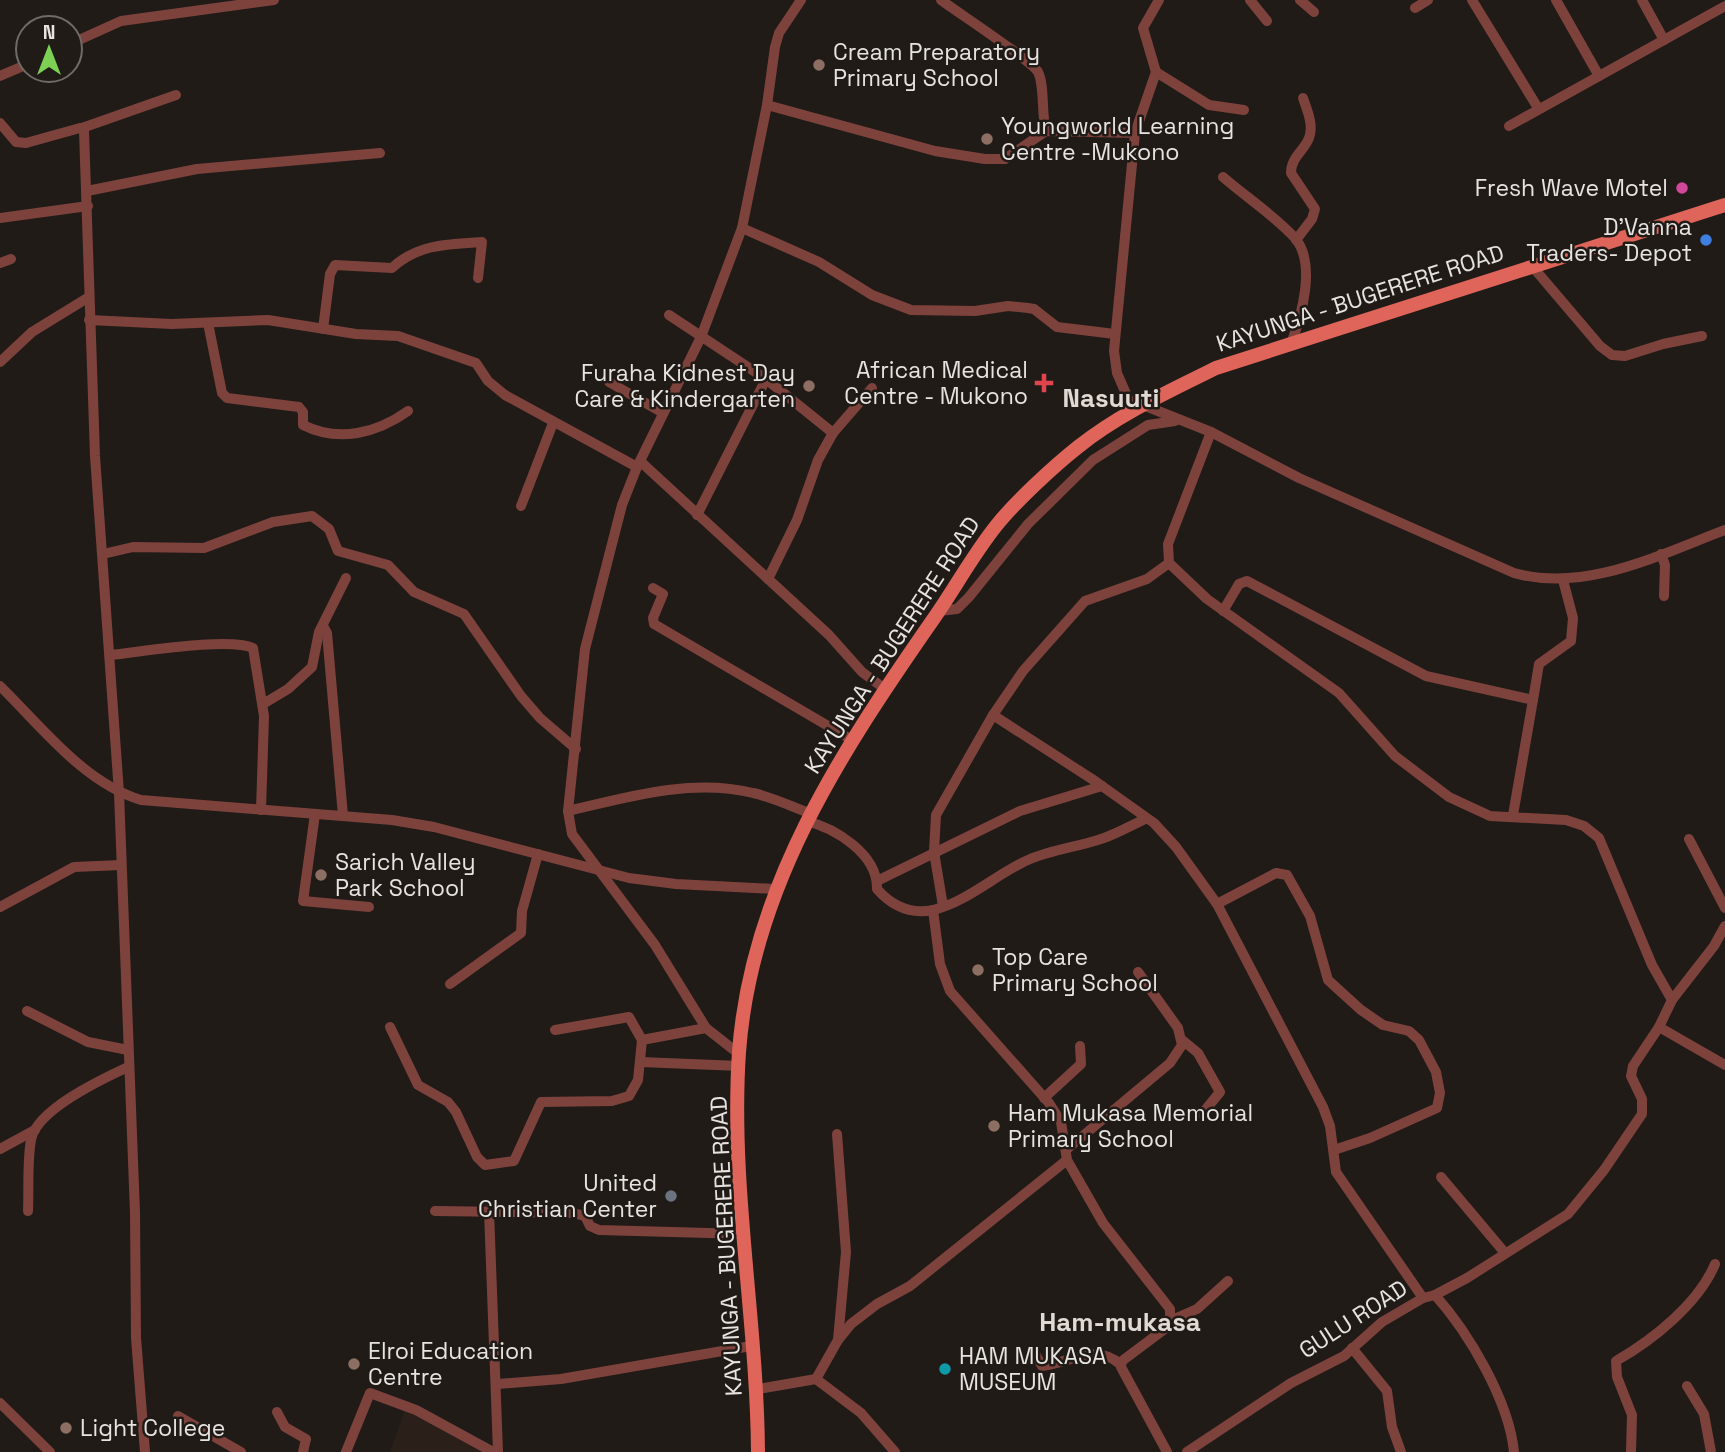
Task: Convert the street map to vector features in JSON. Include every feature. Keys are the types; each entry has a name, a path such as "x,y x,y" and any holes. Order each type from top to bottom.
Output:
{"main road":[{"name":"KAYUNGA - BUGERERE ROAD","path":"758,1452 758,1389 751,1346 739,1150 739,1060 748,986 775,889 807,817 885,688 996,525 1079,446 1138,408 1216,368 1532,266 1723,210"}],"street":[{"path":"179,0 184,13"},
{"path":"84,38 121,21 274,0"},
{"path":"739,1060 706,1028 655,945 604,872 572,834 568,811 582,671 592,615 622,505 701,337 742,228 779,33 802,0"},
{"path":"941,0 1035,69 1042,88 1040,104 1046,131"},
{"path":"1159,0 1144,21 1143,28 1156,72 1135,133 1115,334 1117,373 1138,408 1211,432 1299,478 1514,573 1539,580 1563,580 1610,570 1725,530"},
{"path":"1250,0 1267,21"},
{"path":"1300,0 1314,12"},
{"path":"1415,8 1429,0"},
{"path":"1472,0 1538,108"},
{"path":"1556,0 1599,76"},
{"path":"1642,0 1664,40"},
{"path":"1509,126 1725,6"},
{"path":"1156,72 1209,105 1244,110"},
{"path":"0,123 16,142 26,143 82,128 176,95"},
{"path":"1296,240 1315,209 1291,173 1295,159 1310,137 1311,122 1303,98"},
{"path":"767,105 935,151 985,159 1005,159 1046,131 1135,133"},
{"path":"82,128 88,206 89,320 119,793 135,1213 136,1338 145,1452"},
{"path":"87,191 198,169 380,153"},
{"path":"1223,177 1296,240 1303,257 1305,303 1291,344"},
{"path":"0,218 88,206"},
{"path":"742,228 819,262 872,295 911,310 975,312 1008,306 1028,308 1034,309 1058,327 1115,334"},
{"path":"323,329 330,274 335,265 392,268 409,254 425,248 482,242 478,278"},
{"path":"1532,266 1600,346 1612,355 1625,356 1702,336"},
{"path":"0,362 32,332 89,297"},
{"path":"669,316 766,379 833,433"},
{"path":"89,320 208,323 268,320 323,329 398,336 465,357 477,363 498,390 553,423 639,464 829,635 862,672 885,688"},
{"path":"208,323 222,393 232,401 299,407 303,412 303,425 320,431 365,433 381,429 408,411"},
{"path":"697,515 766,379"},
{"path":"609,382 663,413"},
{"path":"768,579 797,520 818,460 833,433 872,388"},
{"path":"939,611 957,609 1028,524 1093,460 1148,425 1178,421"},
{"path":"521,506 553,423"},
{"path":"1211,432 1168,544 1169,563 1223,611 1339,693 1395,756 1450,797 1490,816 1513,815 1566,820 1584,826 1599,838 1652,965 1672,1000"},
{"path":"103,554 133,547 204,548 274,522 312,516 329,529 338,551 388,565 414,592 464,614 540,718 576,749"},
{"path":"1661,554 1665,565 1664,596"},
{"path":"1169,563 1147,579 1085,601 1023,671 993,715 936,815 934,852 940,964 950,991 1044,1098 1060,1122 1066,1155 1103,1223 1170,1309 1172,1320"},
{"path":"263,704 288,690 312,667 313,654 323,626 346,578"},
{"path":"1223,611 1239,584 1247,580 1426,676 1533,701"},
{"path":"1513,815 1539,664 1572,640 1573,618 1563,580"},
{"path":"653,588 663,594 653,618 654,624 852,740"},
{"path":"323,626 327,633 343,816"},
{"path":"110,655 244,644 253,648 263,704 261,810"},
{"path":"0,686 97,779 119,793 175,805 343,816 434,827 604,872 664,883 775,889"},
{"path":"993,715 1154,823 1176,847 1217,904 1323,1107 1334,1150 1336,1172 1423,1298"},
{"path":"877,881 1020,811 1102,786"},
{"path":"568,811 633,795 710,788 753,792 807,817 853,845 865,856 877,881 877,888 895,905 938,908 967,897 1026,860 1102,839 1145,819"},
{"path":"315,814 303,901 369,907"},
{"path":"1689,839 1725,908"},
{"path":"450,984 520,933 522,911 538,854"},
{"path":"0,907 74,867 121,865"},
{"path":"1217,904 1276,873 1287,875 1310,916 1328,980 1339,993 1382,1025 1409,1031 1419,1041 1436,1072 1440,1093 1437,1108 1370,1138 1334,1150"},
{"path":"1725,926 1714,946 1672,1000 1659,1027 1725,1065"},
{"path":"1714,946 1725,954"},
{"path":"816,1379 838,1340 851,1324 877,1304 910,1286 1066,1155 1170,1063 1182,1045 1178,1028 1138,972"},
{"path":"27,1011 88,1042 128,1050"},
{"path":"390,1027 418,1085 448,1102 456,1112 477,1157 485,1165 514,1161 541,1102 625,1099 634,1092 642,1040 629,1017 555,1030"},
{"name":"GULU ROAD","path":"1187,1452 1291,1383 1352,1348 1382,1322 1423,1298 1436,1295 1546,1231 1568,1214 1584,1197 1642,1114 1642,1098 1631,1076 1633,1066 1659,1027"},
{"path":"642,1040 706,1028"},
{"path":"1181,1039 1198,1053 1220,1092 1202,1114"},
{"path":"1044,1098 1081,1063 1080,1046"},
{"path":"640,1062 739,1060"},
{"path":"0,1149 34,1130 60,1106 128,1067"},
{"path":"28,1210 31,1139 34,1130"},
{"path":"837,1133 846,1252 838,1340"},
{"path":"1441,1177 1505,1253"},
{"path":"435,1210 581,1213 590,1226 599,1230 745,1234"},
{"path":"489,1212 498,1384 498,1452"},
{"path":"1632,1452 1632,1415 1617,1377 1616,1361 1688,1305 1705,1285 1715,1264"},
{"path":"1121,1365 1172,1320 1197,1309 1228,1281"},
{"path":"1436,1295 1465,1333 1480,1361 1504,1411 1514,1452"},
{"path":"498,1384 561,1379 751,1346"},
{"path":"1352,1348 1387,1391 1392,1427 1401,1452"},
{"path":"1033,1350 1042,1366 1085,1353 1112,1357 1121,1365 1121,1371 1167,1452"},
{"path":"758,1389 816,1379 861,1413 895,1452"},
{"path":"1687,1386 1704,1413 1711,1452"},
{"path":"346,1452 370,1394 416,1410 493,1452"},
{"path":"1,1406 50,1452"},
{"path":"277,1412 285,1427 306,1439 303,1452"},
{"path":"178,1416 241,1452"}],"shaded area":[{"path":"405,1410 486,1452 390,1452"}],"place":[{"name":"Cream Preparatory Primary School","path":"819,65"},
{"name":"Youngworld Learning Centre -Mukono","path":"987,139"},
{"name":"Fresh Wave Motel","path":"1682,188"},
{"name":"D'Vanna Traders- Depot","path":"1706,240"},
{"name":"African Medical Centre - Mukono","path":"1044,383"},
{"name":"Furaha Kidnest Day Care & Kindergarten","path":"809,386"},
{"name":"Sarich Valley Park School","path":"321,875"},
{"name":"Top Care Primary School","path":"978,970"},
{"name":"Ham Mukasa Memorial Primary School","path":"994,1126"},
{"name":"United Christian Center","path":"671,1196"},
{"name":"Elroi Education Centre","path":"354,1364"},
{"name":"HAM MUKASA MUSEUM","path":"945,1369"},
{"name":"Light College","path":"66,1428"}],"district":[{"name":"Nasuuti","path":"1111,398"},
{"name":"Ham-mukasa","path":"1120,1322"}]}
